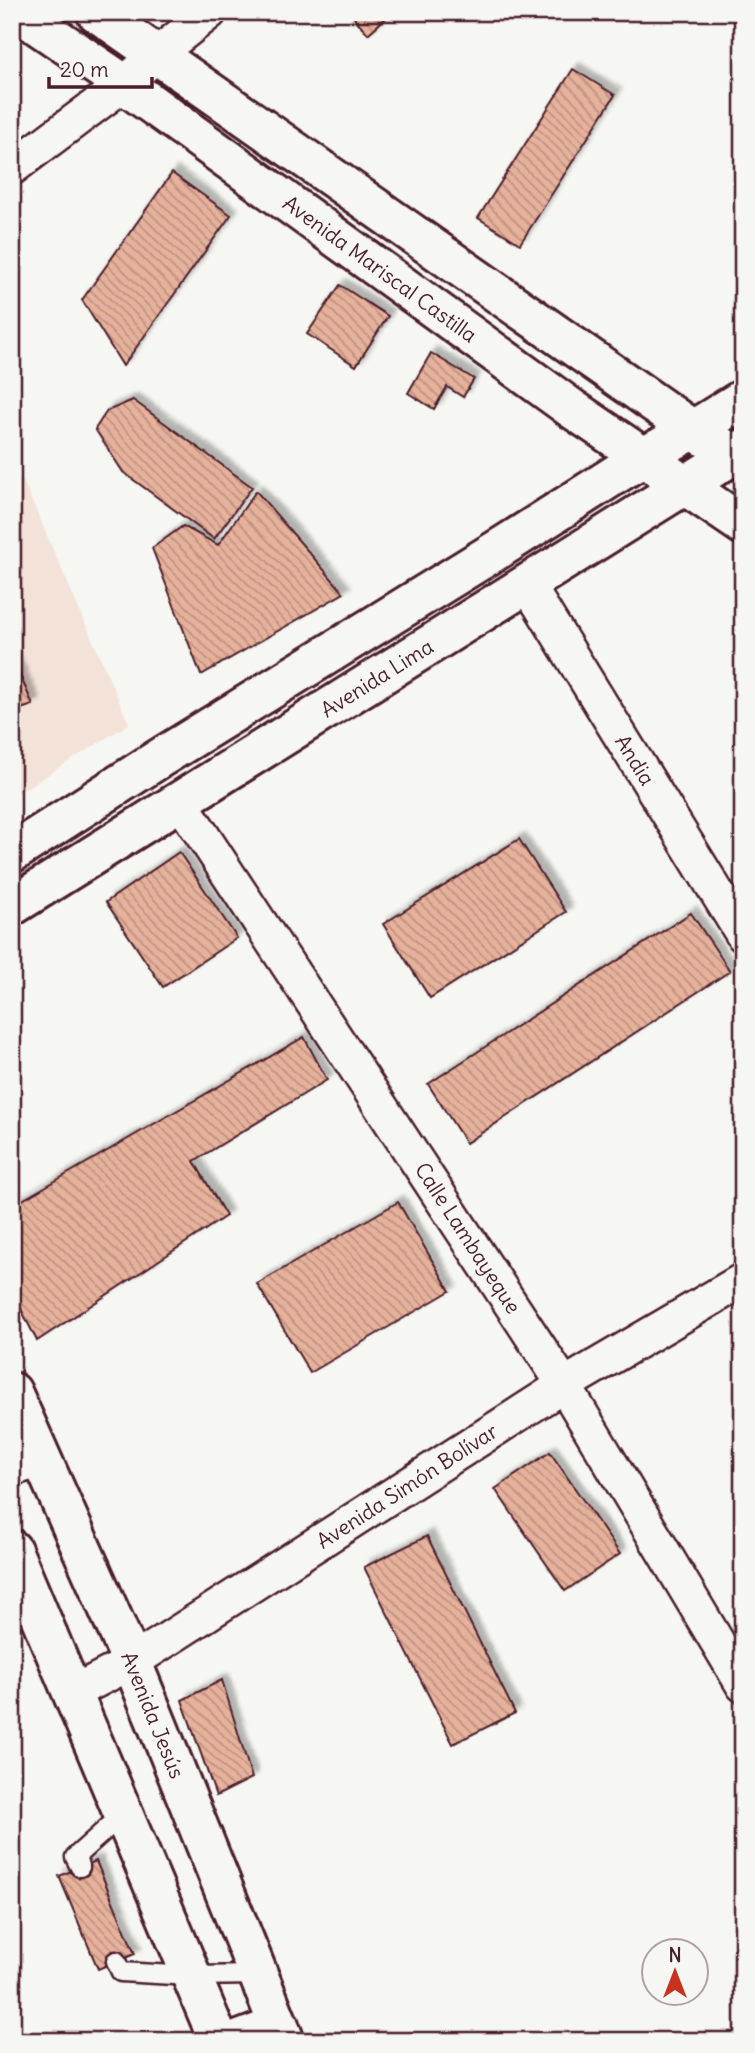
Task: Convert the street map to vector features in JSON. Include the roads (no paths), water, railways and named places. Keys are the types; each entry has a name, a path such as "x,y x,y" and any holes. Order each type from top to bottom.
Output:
{"main road":[{"name":"Avenida Mariscal Castilla","path":"18,12 124,84 570,408 743,525"},
{"path":"96,12 693,430 740,455"},
{"path":"12,853 643,457 743,399"},
{"name":"Avenida Lima","path":"12,906 684,485 740,455"},
{"name":"Avenida Jesús","path":"12,1392 27,1465 132,1662 282,2033"},
{"path":"12,1550 219,2041"},
{"path":"237,2041 282,2033"}],"street":[{"path":"12,168 124,84 210,12"},
{"name":"Andia","path":"527,584 743,935"},
{"name":"Calle Lambayeque","path":"180,801 565,1385 743,1685"},
{"name":"Avenida Simón Bolívar","path":"72,1693 132,1662 565,1385 743,1280"}],"lane":[{"path":"80,1867 75,1857 124,1814"},
{"path":"116,1961 121,1972 191,1976 259,1975"}]}
